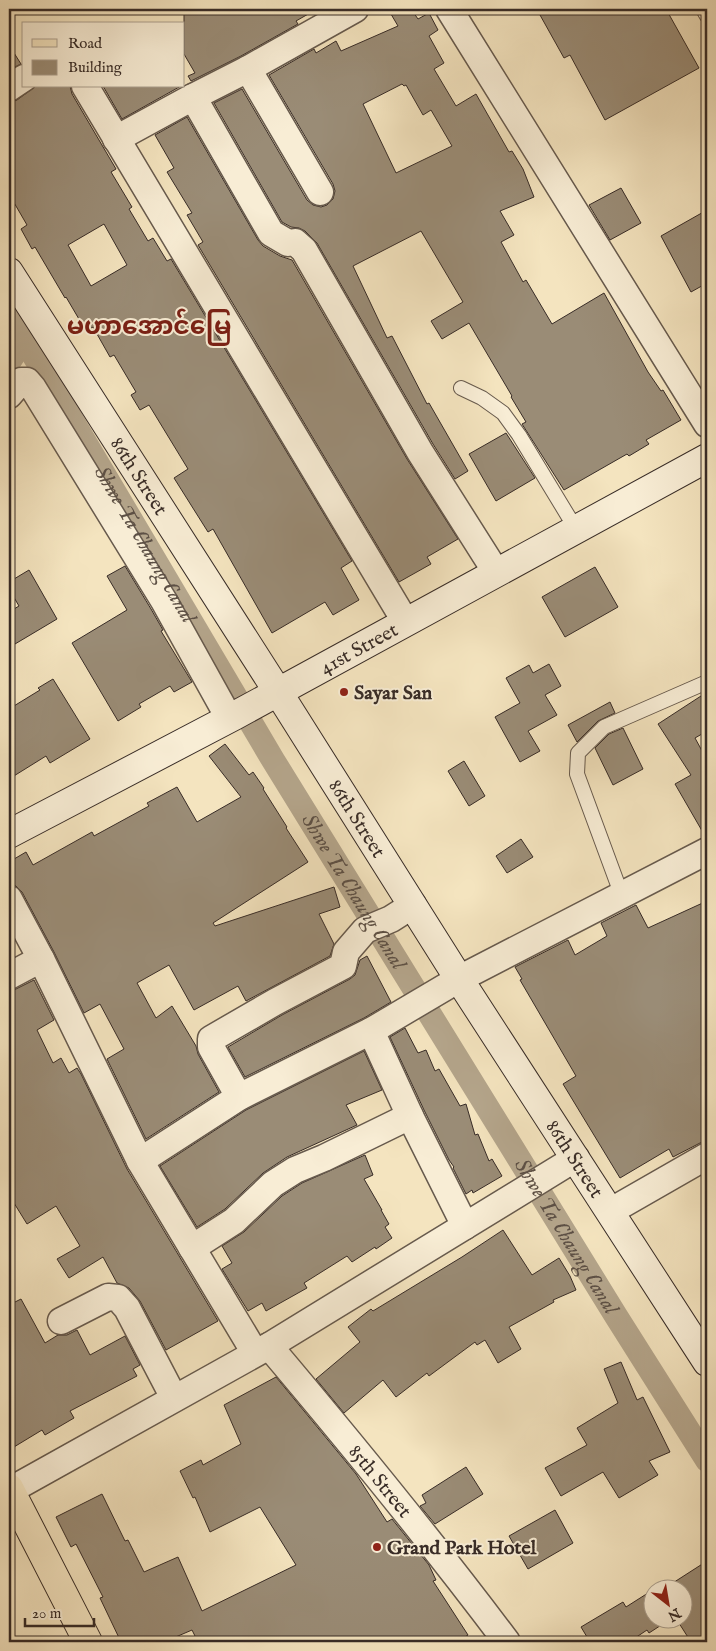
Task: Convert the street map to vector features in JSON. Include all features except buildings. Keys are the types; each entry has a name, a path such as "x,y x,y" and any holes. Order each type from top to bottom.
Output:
{"main road":[{"name":"86th Street","path":"9,272 273,694 402,912 567,1164 611,1212 707,1362"},
{"name":"41st Street","path":"9,834 232,717 707,458"},
{"path":"9,1490 88,1642"}],"street":[{"path":"116,139 248,69 355,9"},
{"path":"449,9 707,424"},
{"path":"248,69 320,192"},
{"path":"9,88 22,79"},
{"path":"86,88 405,621"},
{"path":"193,97 271,233 288,243 295,242 304,250 420,452 496,572"},
{"path":"9,395 21,381 27,381 33,388 164,601 232,717"},
{"path":"140,1161 239,1097 371,1031 450,985 707,851"},
{"name":"85th Street","path":"9,899 41,958 140,1161 192,1248 262,1349 370,1465 507,1642"},
{"path":"239,1097 212,1048 211,1039 274,1002 344,966 346,952 365,930 402,912"},
{"path":"9,976 41,958"},
{"path":"371,1031 410,1116 465,1226"},
{"path":"192,1248 234,1221 274,1184 295,1170 410,1116"},
{"path":"611,1212 707,1156"},
{"path":"9,1490 262,1349 567,1164"},
{"path":"61,1321 108,1297 118,1298 127,1308 174,1398"}],"lane":[{"path":"703,9 707,16"},
{"path":"461,388 482,398 502,413 519,435 576,529"},
{"path":"622,896 577,774 578,754 604,727 707,682"}],"waterway":[{"name":"Shwe Ta Chaung Canal","path":"9,317 24,339 273,760 707,1460"},
{"path":"9,362 24,339"}],"place":[{"name":"Sayar San","path":"344,692"},
{"name":"Grand Park Hotel","path":"377,1547"}],"district":[{"name":"မဟာအောင်မြေ","path":"149,325"}]}
